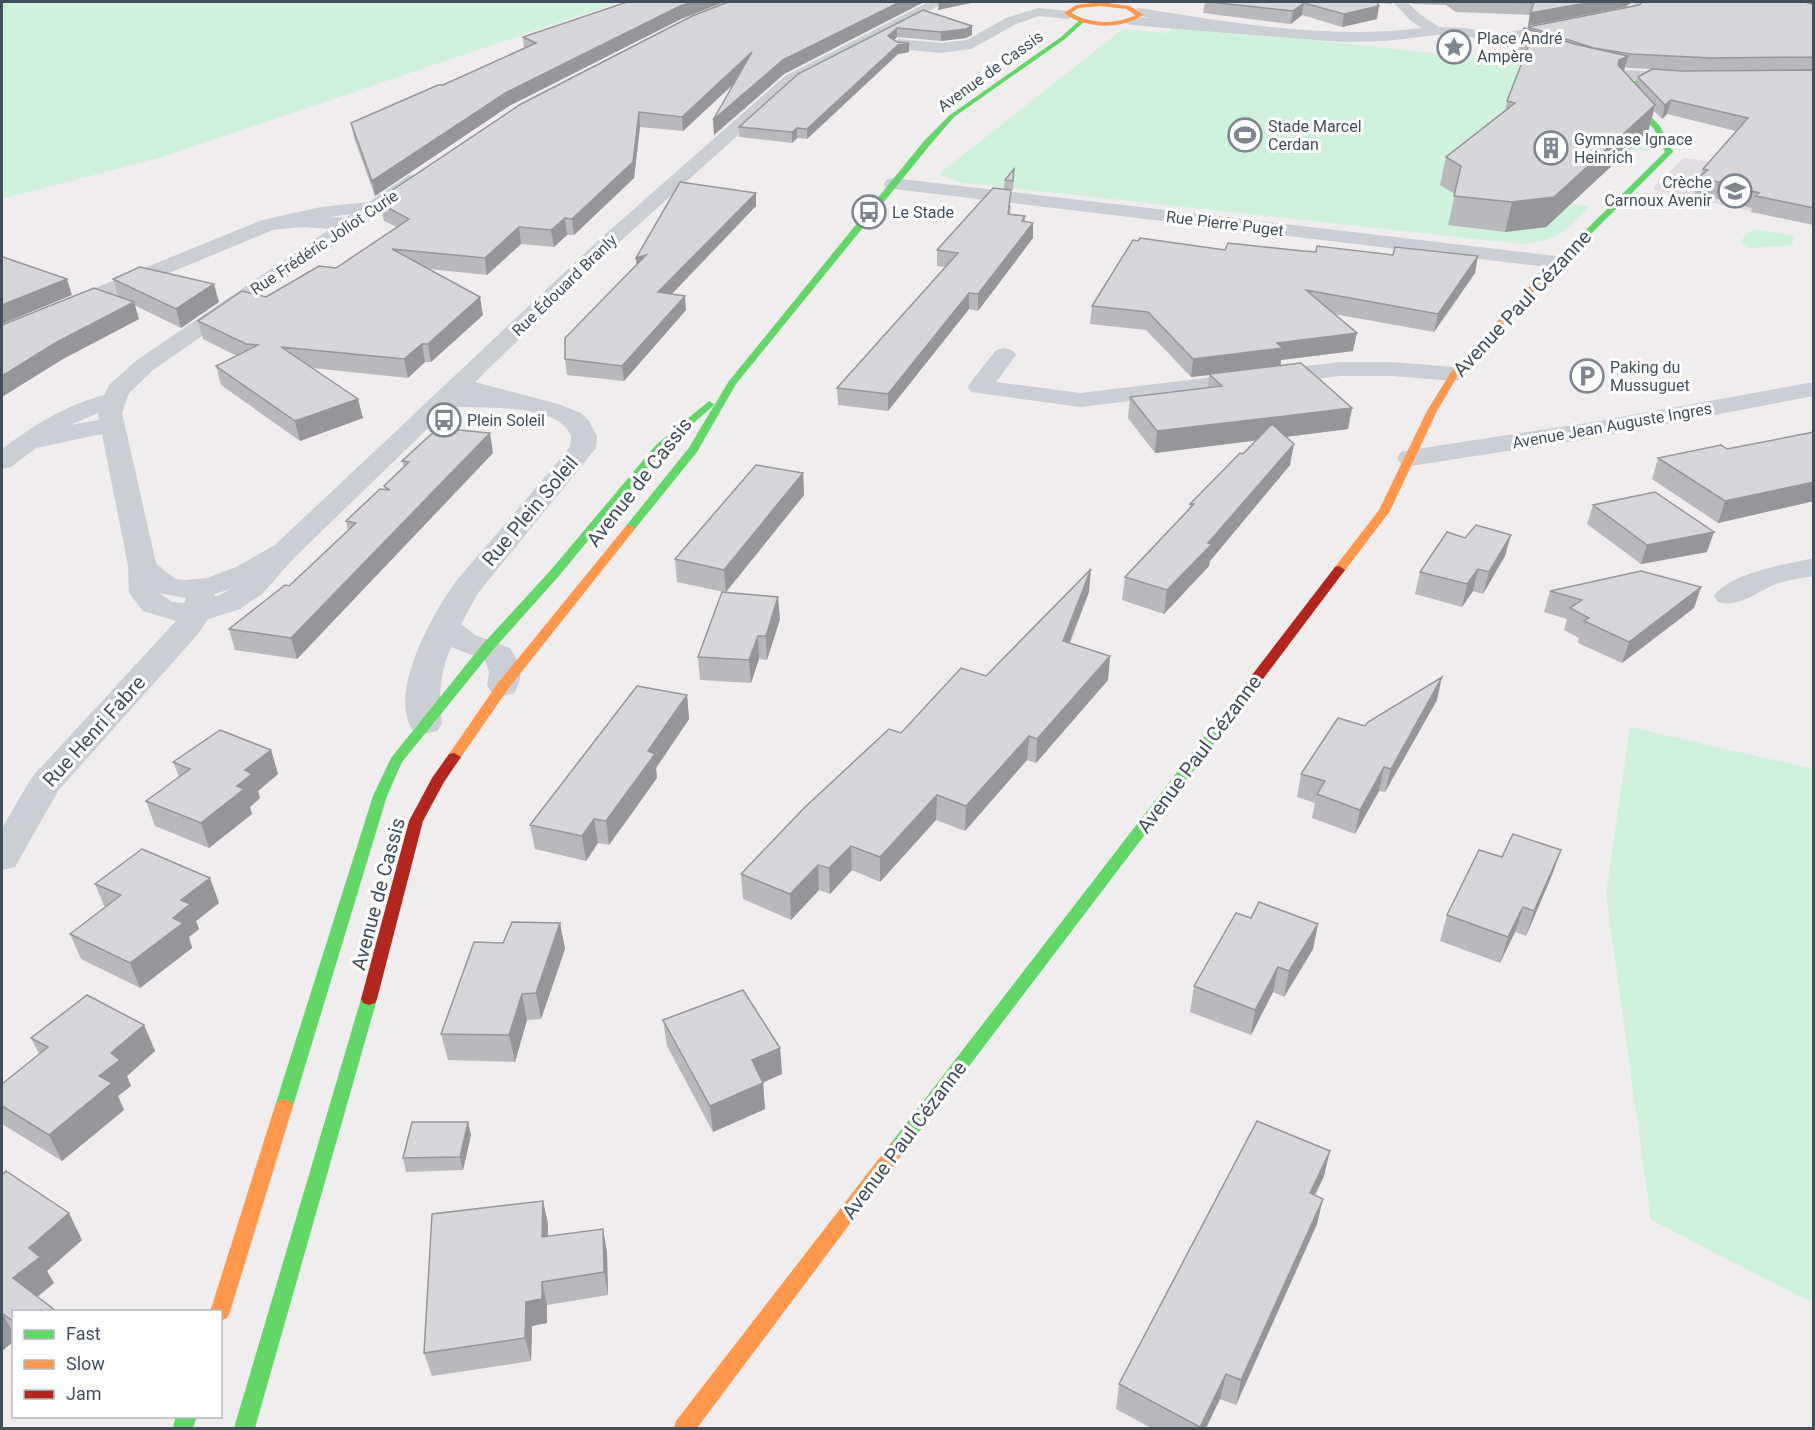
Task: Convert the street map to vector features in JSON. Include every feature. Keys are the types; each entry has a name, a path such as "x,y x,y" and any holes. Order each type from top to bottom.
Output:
{"main road":[{"name":"Avenue de Cassis","path":"1063,38 1073,10 1068,10 1072,8 1105,3 1131,13"},
{"path":"1073,10 1131,13"},
{"name":"Avenue de Cassis","path":"244,1428 375,980 416,821 437,781 503,686 693,450 732,383 893,184 952,116 1063,38 1131,13"},
{"path":"1621,89 1647,77"},
{"name":"Avenue Paul Cézanne","path":"698,1423 1384,511 1432,411 1454,374 1556,262 1669,152 1669,145 1659,131 1621,89"},
{"name":"Avenue de Cassis","path":"220,1310 380,796 396,760 488,648 554,574 660,447 732,383"}],"street":[{"name":"Rue Édouard Branly","path":"200,599 238,598 252,588 285,551 608,242 791,79 938,2"},
{"path":"864,40 941,48 971,44 1011,21 1044,6 1073,10 1079,2 1105,3"},
{"path":"1400,2 1416,18 1436,31"},
{"path":"1499,38 1630,12 1645,2"},
{"path":"1131,13 1250,30 1364,39 1436,31 1465,32 1499,38 1528,47"},
{"path":"1566,61 1598,70 1647,77 1694,77"},
{"name":"Avenue Paul Cézanne","path":"1598,70 1621,89"},
{"name":"Rue Frédéric Joliot Curie","path":"112,413 118,390 145,365 430,170"},
{"name":"Rue Pierre Puget","path":"893,184 1556,262"},
{"path":"2,334 269,224 322,211 373,208"},
{"path":"269,224 301,221 350,224"},
{"path":"1004,355 980,387 1080,400 1340,369 1392,369 1454,374"},
{"name":"Avenue Jean Auguste Ingres","path":"1410,458 1587,431 1814,389"},
{"name":"Rue Plein Soleil","path":"424,724 422,695 429,663 465,590 583,448 585,440 583,429 567,415 543,406 452,393"},
{"path":"2,461 51,423 73,413 112,413 142,565 141,586 148,600 167,610 182,613 200,599"},
{"path":"1729,596 1768,577 1814,567"},
{"name":"Rue Henri Fabre","path":"2,858 44,785 181,634 200,599"},
{"path":"446,625 459,640 488,648 499,655 505,672 503,686"}],"shaded area":[{"path":"1684,158 1717,162 1813,225 1655,190 1654,187"}],"green space":[{"path":"2,2 619,2 162,157 2,199"},
{"name":"Stade Marcel Cerdan","path":"1179,26 1572,68 1594,77 1650,148 1647,151 1635,149 1624,158 1614,157 1530,195 1589,207 1560,234 1522,244 958,182 939,174 1123,29 1167,33"},
{"path":"1753,229 1794,236 1792,245 1749,248 1740,241"},
{"path":"1630,727 1813,769 1813,1303 1651,1220 1606,894"}],"building":[{"path":"627,2 692,2 507,92 372,181 351,123 536,43 523,37"},
{"path":"728,2 900,2 783,60 713,120 752,52 682,117 639,112 633,162 572,219 565,218 551,230 519,227 485,258 392,249 480,297 428,344 422,344 404,359 281,347 358,399 295,421 216,366 258,345 246,344 198,321 242,291 266,297 319,266 336,268 409,219 381,204 379,199 521,104 692,16"},
{"path":"1210,2 1377,2 1379,6 1344,14 1304,3 1293,11"},
{"path":"1503,2 1592,2 1530,13 1534,3"},
{"path":"1643,2 1806,2 1814,5 1814,57 1711,58 1631,54 1594,48 1528,27 1639,5"},
{"path":"923,10 972,26 966,29 941,32 897,28 888,36 897,42 909,43 898,45 807,129 797,128 792,132 739,127 798,74"},
{"path":"1524,28 1574,44 1628,56 1619,60 1618,65 1655,105 1554,197 1512,202 1454,196 1461,166 1446,157 1515,103 1507,101 1532,37 1521,36"},
{"path":"1652,69 1682,71 1814,70 1814,208 1756,196 1759,193 1699,177 1708,170 1703,169 1748,118 1671,100 1665,105 1638,77"},
{"path":"1014,169 1013,181 1005,180"},
{"path":"680,182 756,193 658,292 685,296 622,366 565,359 565,338 646,255 636,258"},
{"path":"993,188 1011,190 1008,214 1025,216 1022,221 1033,223 978,294 969,293 888,394 837,388 958,253 937,250"},
{"path":"1140,238 1225,250 1228,243 1316,252 1317,246 1393,255 1395,247 1478,256 1438,314 1306,290 1357,333 1277,343 1283,348 1193,359 1148,312 1092,306 1133,240 1138,241"},
{"path":"3,257 67,279 2,305"},
{"path":"140,267 214,284 176,309 113,279"},
{"path":"94,288 134,302 57,342 2,376 2,325"},
{"path":"1301,363 1352,408 1157,431 1130,397 1222,386 1209,374"},
{"path":"1272,424 1294,444 1208,543 1212,544 1167,590 1125,577 1194,504 1190,504"},
{"path":"438,428 490,433 291,638 229,629 285,585 289,586 356,523 346,521 380,489 390,490 384,486 409,462 402,461"},
{"path":"1814,432 1814,482 1725,501 1658,458 1721,445 1727,449"},
{"path":"756,465 803,473 724,570 675,559"},
{"path":"1655,492 1714,532 1647,545 1593,505"},
{"path":"1476,525 1511,535 1489,572 1478,569 1467,584 1420,572 1447,532 1465,538"},
{"path":"1091,569 1063,641 1110,656 1037,739 1029,736 966,806 937,795 880,857 851,846 829,868 818,865 790,894 741,874 804,808 889,729 901,733 961,668 986,676"},
{"path":"1641,571 1701,587 1629,642 1584,621 1589,618 1570,608 1582,600 1550,591"},
{"path":"722,592 778,597 766,636 758,636 749,660 698,657"},
{"path":"1442,677 1391,769 1384,767 1360,810 1317,794 1325,781 1301,774 1338,718 1365,726"},
{"path":"637,686 687,695 648,751 655,754 606,821 594,819 582,836 530,825"},
{"path":"220,730 271,750 245,770 252,774 237,786 244,789 201,823 146,801 190,769 173,762"},
{"path":"1513,834 1561,850 1534,911 1523,907 1508,937 1447,915 1479,850 1502,857"},
{"path":"142,849 210,878 181,900 190,904 173,918 183,923 130,963 70,934 121,895 95,884"},
{"path":"1259,902 1318,924 1289,971 1278,967 1255,1010 1194,986 1236,913 1251,918"},
{"path":"512,922 560,923 536,993 522,994 509,1035 441,1034 474,942 503,943"},
{"path":"743,990 780,1048 752,1060 763,1083 710,1106 663,1020"},
{"path":"87,995 144,1025 111,1053 120,1060 99,1076 112,1083 49,1135 2,1106 2,1084 48,1047 31,1038"},
{"path":"1257,1121 1330,1151 1310,1193 1323,1199 1241,1380 1226,1374 1200,1427 1119,1384"},
{"path":"412,1122 468,1122 460,1157 403,1158"},
{"path":"6,1171 69,1213 29,1248 40,1257 13,1278 55,1310 12,1310 12,1320 2,1313 2,1175"},
{"path":"543,1201 542,1237 603,1229 604,1272 542,1282 542,1299 526,1302 525,1338 424,1353 432,1214"}],"traffic: fast":[{"path":"630,528 693,450 732,383 927,143 952,116 1063,38 1082,21"},
{"path":"1541,279 1669,152 1657,128 1621,89 1647,77"},
{"path":"284,1106 380,796 396,761 487,648 554,574 660,447 709,404"},
{"path":"897,1148 1240,700"},
{"path":"244,1428 369,999"},
{"path":"183,1428 186,1418"}],"traffic: slow":[{"path":"1100,4 1128,7 1140,15 1123,22 1104,24 1084,21 1067,13 1078,6 1100,4"},
{"path":"1339,570 1384,511 1432,411 1454,374 1541,279"},
{"path":"454,757 503,686 630,528"},
{"path":"221,1310 284,1106"},
{"path":"684,1428 897,1148"}],"traffic: jam":[{"path":"1240,700 1339,570"},
{"path":"369,999 416,821 437,781 454,757"}],"place":[{"name":"Place André Ampère","path":"1454,47"},
{"name":"Stade Marcel Cerdan","path":"1245,135"},
{"name":"Gymnase Ignace Heinrich","path":"1551,148"},
{"name":"Crèche Carnoux Avenir","path":"1735,191"},
{"name":"Le Stade","path":"869,212"},
{"name":"Paking du Mussuguet","path":"1587,376"},
{"name":"Plein Soleil","path":"444,420"}]}
